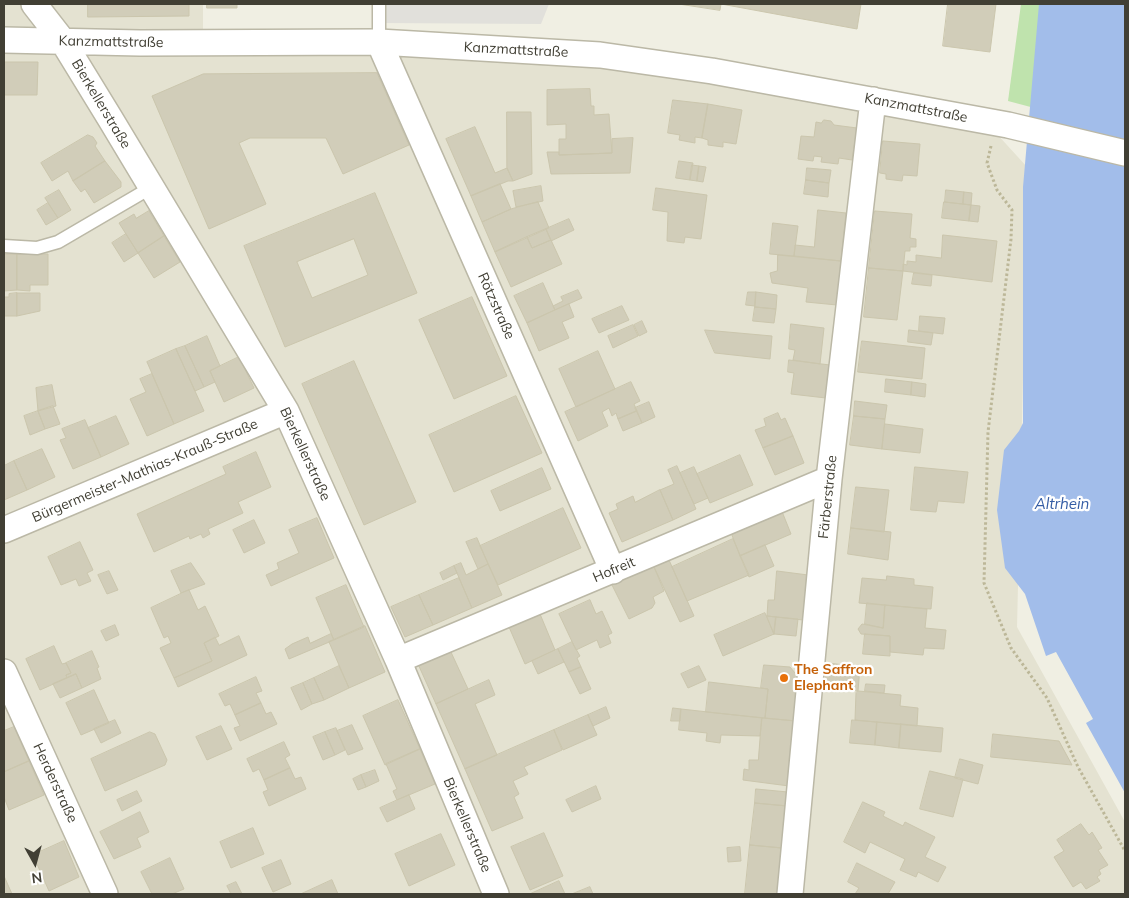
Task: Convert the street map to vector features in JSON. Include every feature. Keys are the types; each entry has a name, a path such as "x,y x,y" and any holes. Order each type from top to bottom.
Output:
{"street":[{"name":"Bierkellerstraße","path":"34,4 62,40 286,411 398,660 496,894"},
{"name":"Kanzmattstraße","path":"4,40 140,43 379,42 600,55 712,71 874,100 1021,128 1125,153"},
{"name":"Rötzstraße","path":"379,42 613,571"},
{"name":"Färberstraße","path":"790,894 829,479 874,100"},
{"name":"Bürgermeister-Mathias-Krauß-Straße","path":"4,530 286,411"},
{"name":"Hofreit","path":"398,660 829,479"},
{"name":"Herderstraße","path":"4,672 105,894"}],"lane":[{"path":"379,4 379,42"},
{"path":"4,246 37,248 58,242 152,187"}],"path":[{"path":"996,123 987,164 996,190 1012,210 1011,239 988,432 984,582 1012,648 1047,698 1078,768 1125,852"}],"shaded area":[{"path":"4,4 203,4 203,46 551,39 811,75 985,121 1028,168 1017,627 1125,822 1125,894 4,894"},
{"path":"379,4 549,4 541,24 379,23"}],"green space":[{"path":"1021,4 1125,4 1125,132 1008,101"}],"water":[{"name":"Altrhein","path":"1039,4 1125,4 1125,793 1086,723 1093,719 1056,652 1046,656 1025,594 1005,568 997,510 1004,450 1023,423 1023,187"}],"building":[{"path":"88,4 189,4 189,16 88,17"},
{"path":"207,4 237,4 237,8 207,8"},
{"path":"679,4 721,4 720,10"},
{"path":"721,4 861,4 857,29"},
{"path":"948,4 996,4 990,52 943,46"},
{"path":"4,62 38,62 37,95 4,95"},
{"path":"377,73 409,145 343,174 326,138 250,138 239,143 266,204 209,229 152,96 203,74"},
{"path":"590,89 591,106 594,106 594,115 609,114 612,153 559,155 559,139 566,139 566,124 547,125 547,90"},
{"path":"673,100 708,104 702,138 695,137 695,143 679,140 680,135 668,133"},
{"path":"708,104 742,110 736,144 723,142 723,147 708,145 708,140 702,138"},
{"path":"507,112 531,112 532,174 513,181 507,168"},
{"path":"824,120 831,121 834,125 857,128 852,160 839,158 838,164 821,162 822,157 814,156 813,161 798,159 801,136 814,137 816,122 821,123"},
{"path":"475,127 495,173 507,168 513,181 508,181 471,196 446,139"},
{"path":"88,135 93,137 97,143 95,146 105,161 73,181 68,171 52,181 41,163"},
{"path":"633,138 630,173 551,174 547,152 559,152 559,155 612,153 612,139"},
{"path":"883,141 920,144 917,176 903,175 902,181 886,179 886,174 880,173"},
{"path":"105,161 121,182 121,187 94,203 85,189 81,192 73,181"},
{"path":"679,161 693,163 690,180 676,178"},
{"path":"692,165 699,166 697,181 690,180"},
{"path":"699,166 706,167 703,182 697,181"},
{"path":"807,168 831,170 829,183 806,180"},
{"path":"806,180 829,183 828,197 804,194"},
{"path":"500,184 511,209 482,222 471,196"},
{"path":"541,186 543,201 516,207 513,191"},
{"path":"656,188 707,195 701,239 685,237 684,243 667,241 668,212 653,210"},
{"path":"59,190 71,210 58,218 45,198"},
{"path":"946,190 964,192 963,204 945,202"},
{"path":"964,192 972,193 971,205 963,204"},
{"path":"375,193 417,293 285,347 244,246","holes":["354,239 368,275 312,298 297,262"]},
{"path":"538,202 549,228 495,252 482,222 511,209"},
{"path":"944,202 971,205 969,221 942,218"},
{"path":"48,203 58,218 46,225 37,210"},
{"path":"971,205 980,206 978,222 969,221"},
{"path":"818,210 846,213 841,261 794,256 795,245 814,247"},
{"path":"149,211 164,236 138,253 119,223 134,214 136,218"},
{"path":"875,211 912,214 910,238 916,239 916,247 910,247 910,251 905,251 903,271 869,268"},
{"path":"569,219 574,230 551,241 546,229"},
{"path":"773,223 798,226 794,256 770,254"},
{"path":"546,229 551,240 532,248 527,237"},
{"path":"126,234 138,253 124,262 112,243"},
{"path":"943,235 997,241 992,282 903,271 903,264 907,265 907,261 916,262 916,255 941,258"},
{"path":"164,236 180,262 154,278 138,253"},
{"path":"527,237 532,248 551,240 562,264 511,287 495,252"},
{"path":"4,254 17,254 17,290 4,291"},
{"path":"17,254 48,254 48,285 30,285 30,291 17,290"},
{"path":"778,255 841,261 837,305 806,302 808,288 772,283 770,273 777,271"},
{"path":"869,268 903,271 897,320 864,317"},
{"path":"914,273 932,275 931,286 912,284"},
{"path":"543,283 555,310 527,323 514,296"},
{"path":"578,290 582,298 555,310 553,306 563,301 561,297"},
{"path":"748,292 756,292 755,306 746,305"},
{"path":"756,292 777,295 776,309 755,307"},
{"path":"17,293 40,293 40,311 17,316"},
{"path":"17,293 17,316 4,316 4,297"},
{"path":"472,297 507,376 454,399 419,320"},
{"path":"569,304 574,317 562,322 569,338 539,351 527,323"},
{"path":"622,306 629,320 599,333 592,319"},
{"path":"755,307 776,309 774,323 753,321"},
{"path":"920,316 945,318 943,334 919,331"},
{"path":"642,321 647,332 639,336 634,325"},
{"path":"791,324 824,328 820,364 793,360 795,350 789,349"},
{"path":"633,325 638,336 613,348 608,336"},
{"path":"705,330 772,336 770,359 715,353"},
{"path":"909,330 933,333 931,345 908,342"},
{"path":"207,336 220,366 210,371 215,382 204,387 185,346"},
{"path":"862,341 925,348 922,379 858,372"},
{"path":"185,346 204,387 195,391 176,349"},
{"path":"176,349 204,411 174,424 147,362"},
{"path":"598,351 615,389 576,407 559,369"},
{"path":"239,357 254,388 224,402 210,371"},
{"path":"789,360 830,365 826,398 791,394 794,373 788,372"},
{"path":"354,361 416,502 364,525 302,384"},
{"path":"152,374 174,424 147,436 130,399 146,392 140,379"},
{"path":"886,379 912,382 911,395 885,392"},
{"path":"631,382 640,401 634,404 637,411 618,419 616,413 612,416 609,408 602,412 608,426 578,441 565,412"},
{"path":"912,382 926,384 925,397 911,395"},
{"path":"52,385 56,406 38,411 36,388"},
{"path":"516,396 542,453 454,492 429,435"},
{"path":"855,401 887,405 885,419 854,416"},
{"path":"649,402 655,417 642,423 635,408"},
{"path":"53,406 60,424 45,429 38,411"},
{"path":"38,411 45,429 30,435 24,416"},
{"path":"637,411 642,423 623,431 618,419"},
{"path":"778,413 781,420 785,418 793,436 763,448 755,430 766,426 764,419"},
{"path":"116,416 129,444 101,457 88,428"},
{"path":"854,416 885,419 882,449 850,445"},
{"path":"85,420 101,457 73,469 60,440 66,438 62,429"},
{"path":"885,424 923,429 920,453 882,449"},
{"path":"793,436 804,463 775,475 763,448"},
{"path":"42,449 55,477 27,490 14,461"},
{"path":"256,452 271,487 238,502 243,513 208,529 210,534 203,538 201,534 190,539 189,536 154,552 137,514 226,474 223,467"},
{"path":"740,455 753,485 710,503 697,474"},
{"path":"14,461 27,490 4,500 4,466"},
{"path":"677,466 696,509 673,520 660,490 674,484 668,470"},
{"path":"694,467 708,498 694,504 680,473"},
{"path":"915,467 968,472 964,503 938,501 936,512 911,510"},
{"path":"542,468 551,489 500,511 491,491"},
{"path":"856,487 889,490 884,532 851,528"},
{"path":"660,490 673,520 622,542 609,513 618,509 616,504 633,496 635,502"},
{"path":"563,508 581,548 498,585 480,546"},
{"path":"781,509 791,534 740,556 730,530"},
{"path":"317,518 334,558 271,586 266,575 279,569 277,563 299,553 289,530"},
{"path":"254,520 265,543 244,553 233,530"},
{"path":"851,528 891,532 888,560 848,554"},
{"path":"477,538 488,564 478,569 466,542"},
{"path":"733,539 749,575 687,601 672,567"},
{"path":"80,542 93,570 87,573 91,581 79,586 76,579 61,585 48,557"},
{"path":"765,545 774,566 749,577 740,556"},
{"path":"669,560 694,616 680,622 654,567"},
{"path":"191,563 205,584 181,593 171,571"},
{"path":"461,563 466,575 488,564 502,595 472,608 454,566"},
{"path":"454,566 457,573 443,580 440,573"},
{"path":"654,567 664,591 653,597 655,603 652,608 629,619 612,585"},
{"path":"109,571 118,590 107,594 98,575"},
{"path":"777,571 808,575 803,620 767,616 768,600 774,600"},
{"path":"887,576 914,579 914,585 933,587 931,609 859,603 862,578 886,580"},
{"path":"459,578 472,608 433,625 419,595"},
{"path":"346,585 364,627 334,640 316,598"},
{"path":"189,590 198,610 205,606 219,636 204,643 212,661 174,678 160,648 171,643 168,636 164,638 151,608"},
{"path":"419,595 433,625 405,637 391,607"},
{"path":"590,600 596,614 602,611 612,633 608,635 611,643 600,648 597,640 576,650 559,614"},
{"path":"867,603 885,605 883,628 865,624"},
{"path":"885,605 927,609 925,628 946,630 944,649 924,648 923,655 890,652 890,636 861,634 858,629 862,624 883,628"},
{"path":"765,613 774,634 723,656 714,635"},
{"path":"540,614 555,650 525,664 509,627"},
{"path":"767,616 776,617 774,634"},
{"path":"776,617 798,619 796,636 774,634"},
{"path":"115,625 119,635 106,641 101,631"},
{"path":"365,626 385,672 349,688 329,642"},
{"path":"331,634 334,640 289,659 285,649 292,644 308,637 310,643"},
{"path":"865,634 890,636 890,656 863,654"},
{"path":"239,636 247,655 178,687 174,678 212,661 204,643 215,637 219,645"},
{"path":"572,642 580,656 577,658 581,667 569,672 558,649"},
{"path":"54,646 62,664 66,663 71,673 66,675 67,678 40,690 26,659"},
{"path":"558,649 564,662 538,674 532,661"},
{"path":"450,650 468,689 436,704 418,664"},
{"path":"92,651 99,667 97,668 101,679 82,688 76,674 67,678 66,675 71,673 66,663"},
{"path":"828,663 860,667 858,691 825,687"},
{"path":"764,665 790,667 800,679 796,721 765,718 768,689 761,688"},
{"path":"339,666 349,688 324,700 314,678"},
{"path":"699,666 706,680 688,688 681,674"},
{"path":"581,667 591,689 580,694 569,672"},
{"path":"76,674 82,688 60,698 53,684"},
{"path":"256,677 262,691 256,693 261,703 235,715 230,704 225,706 219,694"},
{"path":"314,678 324,700 312,704 303,683"},
{"path":"489,680 495,695 475,704 497,755 465,769 436,704"},
{"path":"709,682 768,689 765,718 706,712"},
{"path":"303,683 312,704 301,710 291,688"},
{"path":"866,684 885,685 884,693 865,691"},
{"path":"94,690 109,723 81,735 66,703"},
{"path":"858,691 901,695 900,706 918,708 917,726 855,720 856,693"},
{"path":"398,700 420,749 385,765 363,716"},
{"path":"261,703 266,714 271,712 277,724 240,741 234,728 240,726 235,715"},
{"path":"606,707 610,718 593,726 588,715"},
{"path":"673,708 681,709 680,721 671,721"},
{"path":"681,709 762,718 760,736 721,735 720,743 706,741 707,733 679,730"},
{"path":"588,715 597,735 563,750 554,730"},
{"path":"762,718 796,721 789,786 743,780 744,769 749,770 749,760 758,760"},
{"path":"115,720 121,733 101,743 94,729"},
{"path":"852,720 877,722 875,745 850,743"},
{"path":"877,722 901,724 899,748 875,745"},
{"path":"901,724 943,728 941,752 899,748"},
{"path":"352,725 363,749 348,755 337,731"},
{"path":"221,726 232,749 207,760 196,737"},
{"path":"14,727 29,761 4,772 4,731"},
{"path":"336,728 345,750 335,755 325,732"},
{"path":"554,730 562,750 524,767 528,774 513,781 519,794 514,797 523,818 492,831 465,769"},
{"path":"150,732 155,734 167,760 165,765 105,791 91,759"},
{"path":"325,732 335,755 323,760 313,737"},
{"path":"993,734 1059,741 1072,765 991,757"},
{"path":"284,742 290,755 285,758 290,768 264,780 259,769 253,772 247,759"},
{"path":"420,749 435,784 397,800 393,791 397,789 386,764"},
{"path":"960,759 983,765 978,784 955,778"},
{"path":"29,761 44,795 9,810 4,797 4,772"},
{"path":"290,768 295,779 301,777 306,789 269,806 263,792 268,790 264,780"},
{"path":"375,770 379,781 366,787 361,775"},
{"path":"930,771 963,779 953,817 920,809"},
{"path":"361,775 366,787 358,790 353,779"},
{"path":"596,786 601,799 572,812 566,800"},
{"path":"756,789 788,792 787,806 755,803"},
{"path":"137,791 142,801 122,811 117,800"},
{"path":"409,795 415,809 387,822 380,808"},
{"path":"863,802 885,812 883,816 903,826 905,822 935,837 925,857 946,867 938,882 918,872 916,877 900,870 905,859 870,842 865,853 844,842"},
{"path":"755,803 787,806 782,848 750,845"},
{"path":"140,812 149,832 137,838 141,847 114,859 100,832"},
{"path":"1081,824 1089,835 1092,832 1102,848 1098,850 1108,865 1099,870 1101,874 1097,877 1100,881 1086,889 1081,882 1073,887 1054,857 1064,851 1057,840"},
{"path":"253,828 264,854 231,868 220,842"},
{"path":"544,833 563,876 530,890 511,847"},
{"path":"441,834 455,865 409,886 395,854"},
{"path":"64,841 79,877 49,891 33,855"},
{"path":"750,845 782,848 778,894 745,894"},
{"path":"740,847 741,861 728,862 727,848"},
{"path":"170,858 184,889 172,894 152,894 141,872"},
{"path":"281,860 291,884 273,892 262,868"},
{"path":"857,863 895,882 888,894 855,894 859,888 848,882"},
{"path":"4,876 12,894 4,894"},
{"path":"332,880 338,894 301,894"},
{"path":"559,881 565,894 530,894"},
{"path":"236,882 242,894 231,894 227,886"},
{"path":"590,887 593,894 572,894"}],"place":[{"name":"The Saffron Elephant","path":"784,678"}]}
